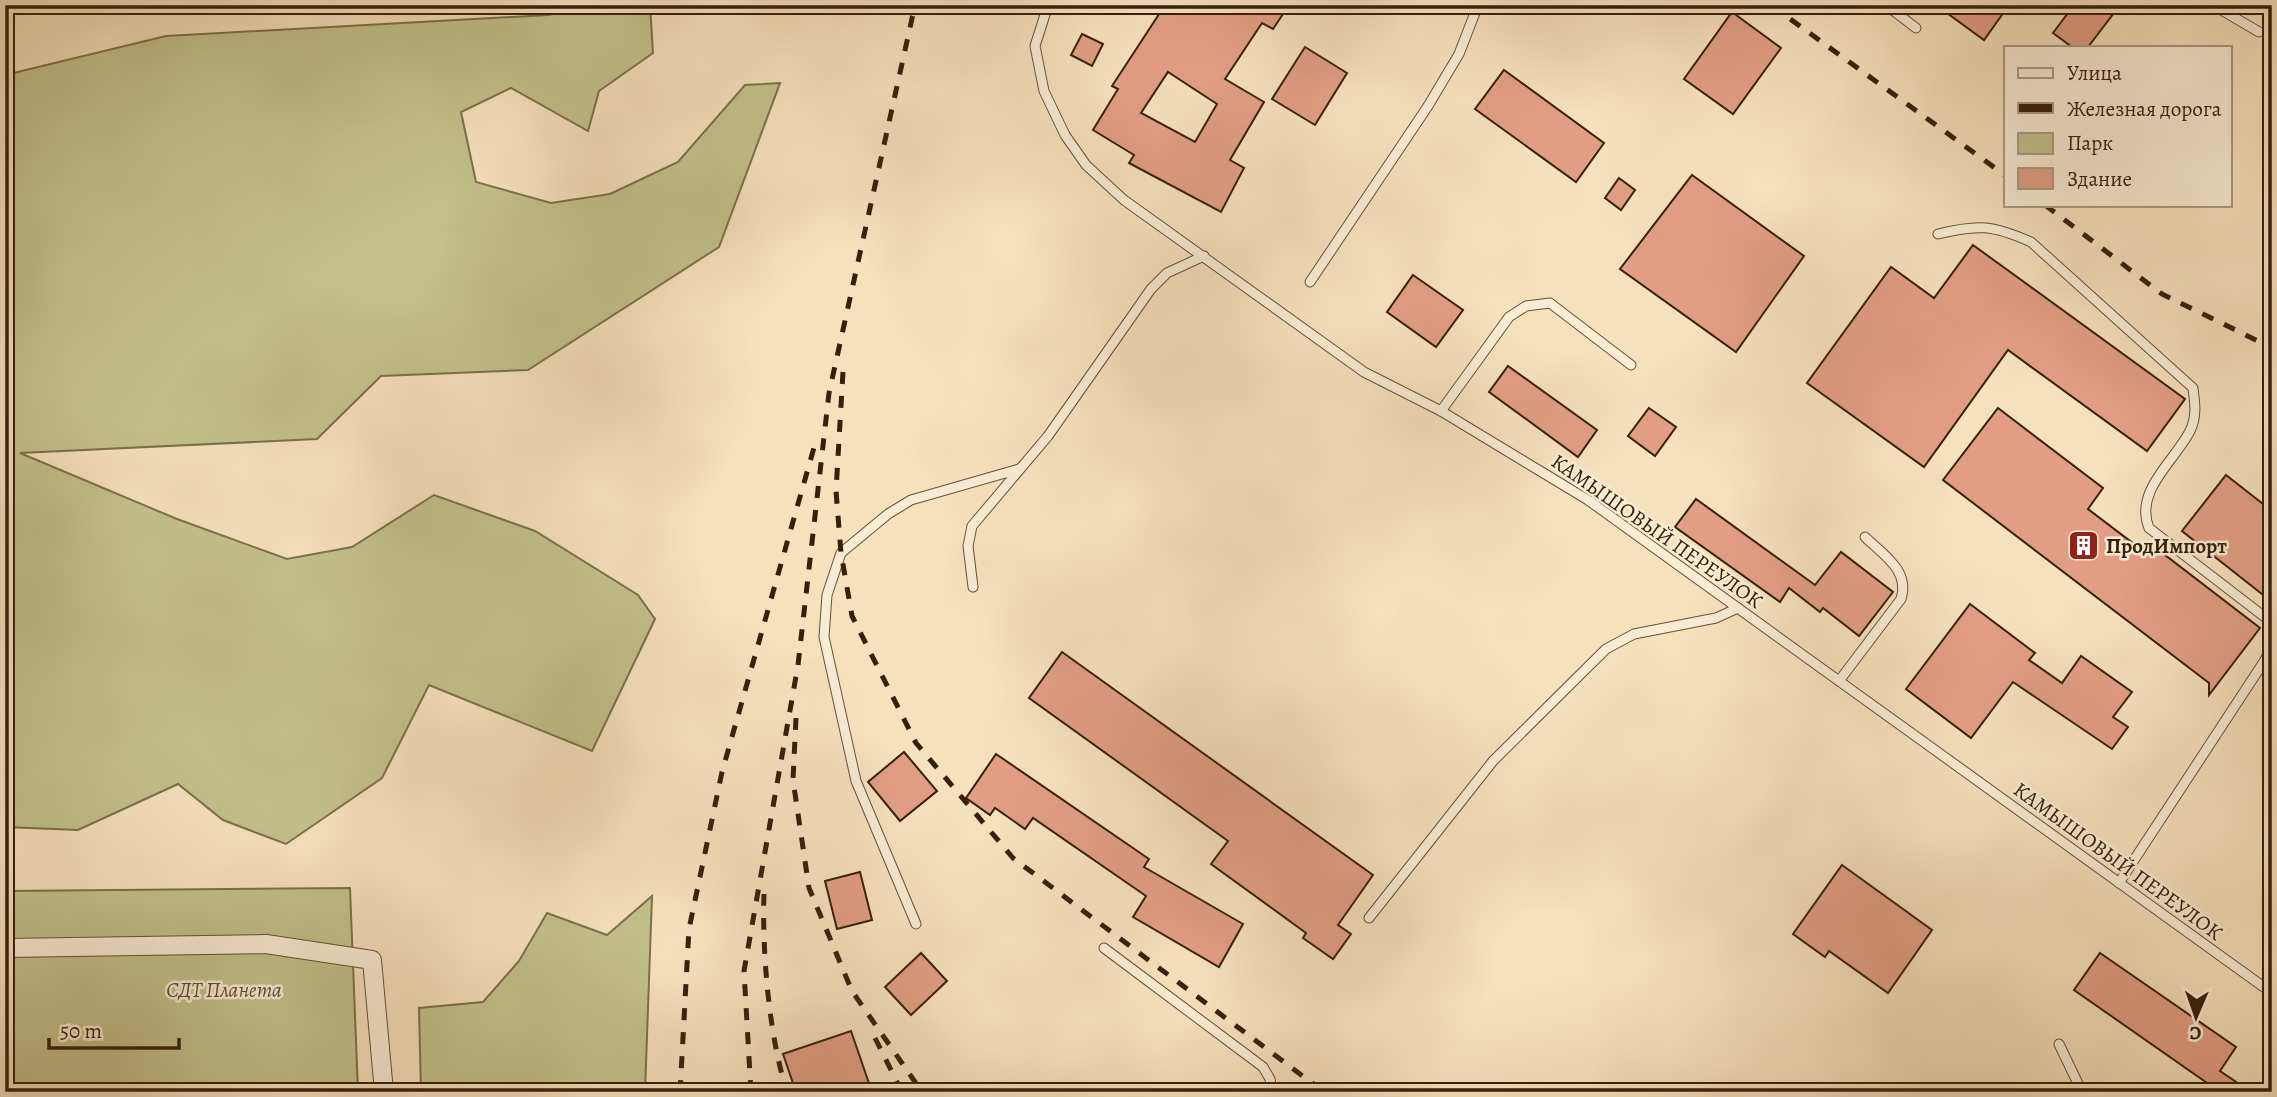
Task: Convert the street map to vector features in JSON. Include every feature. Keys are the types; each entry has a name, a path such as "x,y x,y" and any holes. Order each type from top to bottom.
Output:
{"street":[{"path":"5,948 266,944 372,960 384,1092"}],"lane":[{"name":"КАМЫШОВЫЙ ПЕРЕУЛОК","path":"1048,5 1035,46 1044,91 1065,135 1086,165 1105,184 1364,372 1441,411 1588,500 2272,993"},
{"path":"1310,282 1428,106 1459,54 1478,5"},
{"path":"1886,5 1916,28"},
{"path":"2213,5 2259,32"},
{"path":"1938,234 1972,226 2000,228 2031,242 2193,388 2196,412 2190,431 2159,476 2146,502 2144,516 2149,528 2266,618 2272,630"},
{"path":"973,587 968,546 972,526 1048,436 1151,289 1167,273 1204,256"},
{"path":"1441,411 1509,317 1526,306 1550,303 1631,365"},
{"path":"916,923 856,781 824,637 827,595 841,553 888,514 911,500 1018,469"},
{"path":"1839,681 1901,599 1905,587 1901,572 1865,537"},
{"path":"1369,918 1493,761 1606,649 1634,634 1716,618 1738,608"},
{"path":"2119,883 2272,646"},
{"path":"1104,948 1263,1066 1270,1079 1272,1092"},
{"path":"2059,1044 2082,1092"}],"green space":[{"path":"605,5 650,5 653,53 599,91 588,131 511,88 461,112 476,182 551,203 610,194 678,162 745,85 780,83 719,247 528,370 381,376 317,439 20,453 177,519 287,559 352,547 434,495 535,531 638,595 655,619 592,751 429,685 382,778 286,844 223,820 178,784 78,830 5,827 5,75 166,36 548,15"},
{"name":"СДТ Планета","path":"350,888 358,1092 5,1092 5,891"},
{"path":"652,896 645,1092 421,1092 419,1008 483,1002 519,961 547,913 607,935"}],"building":[{"path":"1165,5 1289,5 1273,29 1262,23 1225,79 1264,102 1230,160 1244,168 1221,212 1129,163 1134,155 1093,130 1118,89 1112,86","holes":["1168,72 1217,104 1195,142 1141,113"]},
{"path":"1936,5 2009,5 1984,40"},
{"path":"2074,5 2120,5 2089,46 2071,46 2053,33"},
{"path":"1732,12 1781,48 1733,114 1684,79"},
{"path":"1082,34 1103,44 1092,66 1071,55"},
{"path":"1305,47 1347,73 1315,125 1272,99"},
{"path":"1504,70 1604,143 1576,182 1475,109"},
{"path":"1692,175 1804,256 1736,352 1620,269"},
{"path":"1619,178 1635,190 1621,210 1605,198"},
{"path":"1973,245 2185,399 2147,451 2008,350 1924,467 1807,383 1891,267 1934,298"},
{"path":"1413,275 1463,310 1436,347 1387,312"},
{"path":"1508,366 1597,430 1578,457 1489,392"},
{"path":"1649,408 1676,427 1655,456 1628,436"},
{"name":"ПродИмпорт","path":"1998,408 2103,488 2088,509 2142,550 2148,542 2260,628 2209,695 2209,683 1943,480"},
{"path":"2226,475 2272,511 2272,602 2182,531"},
{"path":"1696,499 1815,585 1841,552 1893,592 1859,636 1823,608 1820,612 1789,588 1780,602 1675,527"},
{"path":"1970,604 2035,653 2029,660 2062,683 2081,656 2132,692 2113,717 2128,727 2112,749 2013,682 1971,738 1906,689"},
{"path":"1062,652 1373,875 1338,925 1351,934 1333,959 1303,938 1306,933 1211,864 1228,841 1029,698"},
{"path":"904,752 937,791 900,821 868,782"},
{"path":"996,754 1149,859 1144,867 1243,924 1219,967 1133,917 1146,896 1033,818 1025,829 995,808 990,815 966,798"},
{"path":"1842,865 1932,930 1888,993 1829,951 1825,957 1793,934"},
{"path":"860,872 872,920 837,929 825,881"},
{"path":"921,953 947,981 911,1015 885,987"},
{"path":"2100,953 2236,1047 2220,1071 2251,1092 2220,1092 2074,990"},
{"path":"851,1031 872,1092 796,1092 783,1054"}],"railway":[{"path":"751,1092 744,971 798,665 829,393 915,5"},
{"path":"1771,5 2004,175"},
{"path":"2046,206 2162,294 2258,341 2272,341"},
{"path":"843,372 836,491 841,553 852,616 916,743 1013,858 1324,1092"},
{"path":"680,1092 689,929 722,772 817,437"},
{"path":"796,718 793,780 809,888 852,991 922,1092"},
{"path":"764,894 764,942 771,1020 787,1092"},
{"path":"875,1038 902,1092"}],"place":[{"name":"ПродИмпорт","path":"2083,546"}]}
